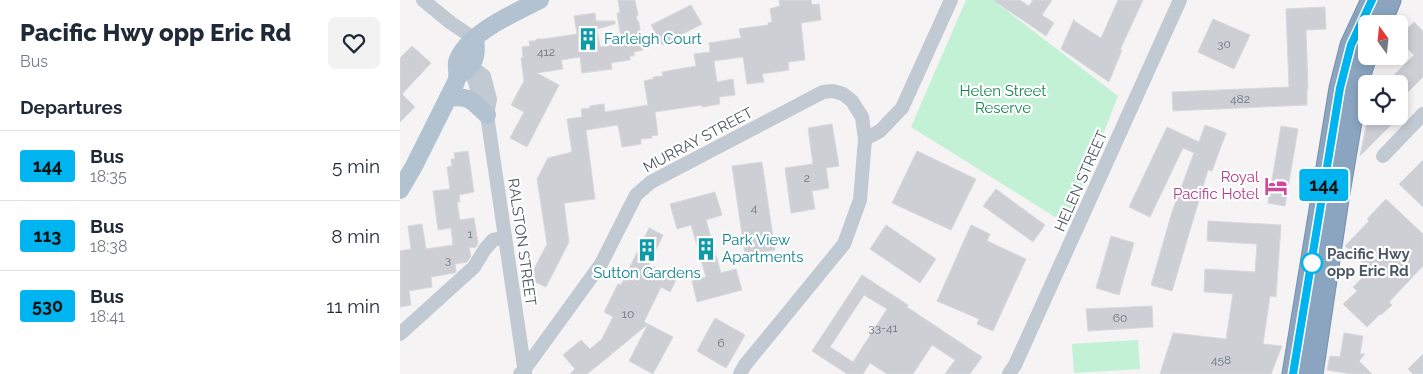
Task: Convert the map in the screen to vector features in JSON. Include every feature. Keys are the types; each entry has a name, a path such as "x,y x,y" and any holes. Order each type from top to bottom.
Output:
{"highway":[{"path":"1293,374 1340,88 1351,45 1372,0"},
{"path":"1384,15 1390,0"},
{"path":"1312,374 1348,141 1358,81 1363,65"}],"main road":[{"path":"400,190 464,71 457,64 463,50 493,24 540,0"},
{"path":"448,98 458,97 474,101 487,115"}],"street":[{"path":"423,0 451,23 475,39"},
{"path":"865,139 880,131 902,108 951,0"},
{"name":"HELEN STREET","path":"1015,373 1180,0"},
{"name":"RALSTON STREET","path":"464,71 484,76 490,99 487,115 523,373"},
{"name":"MURRAY STREET","path":"523,373 601,264 636,195 651,182 823,92 833,91 843,94 852,101 862,117 865,139 860,200 844,244 745,365 740,374"},
{"path":"1383,156 1423,114"},
{"path":"400,334 474,266 485,248 493,240 505,237"}],"green space":[{"name":"Helen Street Reserve","path":"966,0 993,0 1118,96 1068,225 911,127"},
{"path":"1138,340 1140,369 1074,373 1072,344"}],"building":[{"path":"618,0 635,0 638,15 636,17 639,23 643,50 634,52 634,56 630,56 630,60 611,63 612,69 582,73 580,57 561,60 563,69 537,73 559,85 527,147 510,138 524,112 511,105 524,81 521,58 523,58 522,47 530,46 529,41 537,39 577,34 574,16 595,13 596,21 615,21 615,24 597,29 600,47 622,44 617,13 620,13"},
{"path":"779,0 811,0 812,5 819,4 821,20 801,23 805,60 788,62 789,70 762,74 764,82 747,84 743,57 714,61 717,82 733,79 735,95 719,97 720,104 655,112 658,135 651,136 652,138 641,139 641,144 622,147 618,125 586,130 595,199 564,203 569,242 546,287 535,282 534,269 547,244 537,179 548,158 572,152 567,119 582,117 581,109 590,108 590,106 604,104 605,112 648,105 644,81 653,79 653,77 663,76 662,72 696,66 694,54 710,52 709,43 741,38 739,29 768,25 768,23 772,22 770,9 780,6"},
{"path":"993,0 1020,0 1029,6 1033,0 1052,0 1042,15 1054,23 1046,36"},
{"path":"1118,0 1143,0 1120,50 1122,50 1109,82 1061,49 1074,19 1074,21 1101,38"},
{"path":"691,5 702,24 662,45 651,25"},
{"path":"1325,7 1326,29 1306,30 1307,105 1173,111 1172,92 1289,87 1286,9"},
{"path":"1213,19 1250,35 1234,69 1198,52"},
{"path":"1414,22 1423,31 1423,77 1408,92 1408,75 1394,75 1404,65 1408,65 1408,61 1414,55 1408,49 1408,28"},
{"path":"412,46 431,63 402,94 415,107 400,122 400,58"},
{"path":"832,124 839,166 826,168 829,188 812,191 815,209 791,213 785,168 813,164 808,128"},
{"path":"1205,125 1226,133 1212,171 1208,170 1172,291 1151,285 1172,212 1194,153 1183,148 1150,217 1129,207 1167,127 1199,142"},
{"path":"1366,125 1391,125 1360,156"},
{"path":"1281,126 1298,129 1285,206 1268,203"},
{"path":"468,151 474,192 459,195 460,202 457,202 460,220 474,218 478,243 476,247 469,248 471,256 467,262 455,264 456,272 431,277 432,287 409,291 411,305 400,307 400,251 411,249 408,226 422,224 426,249 453,245 451,228 438,230 433,191 450,189 447,167 452,166 451,159 455,159 454,153"},
{"path":"917,151 976,179 951,230 892,203"},
{"path":"1423,160 1423,207 1399,184"},
{"path":"762,162 775,250 745,255 732,166"},
{"path":"996,189 1045,225 1033,242 983,206"},
{"name":"Park View Apartments","path":"715,192 722,215 706,220 721,273 736,269 742,290 697,302 692,281 706,277 691,225 677,229 670,204"},
{"path":"1386,199 1423,234 1423,266 1389,302 1392,305 1367,327 1343,304 1357,291 1353,287 1370,270 1345,246 1369,221 1367,219"},
{"path":"1208,221 1281,225 1276,297 1270,296 1263,344 1282,346 1271,374 1160,374 1173,333 1226,339 1233,294 1204,292 1205,269 1255,272 1257,244 1207,241"},
{"path":"886,225 936,259 920,283 870,249"},
{"path":"971,225 990,234 987,241 1026,259 993,331 977,324 979,319 937,301"},
{"path":"649,228 663,235 649,265 677,278 670,292 661,287 644,322 648,324 613,353 611,352 612,354 587,374 570,374 575,369 563,355 581,340 590,349 602,339 613,317 604,312 618,284 621,285"},
{"path":"1111,236 1134,243 1119,295 1096,288"},
{"path":"862,275 982,357 970,374 945,374 955,360 932,345 913,374 887,374 870,363 863,374 847,374 812,351","holes":["864,295 887,309 853,362 830,347"]},
{"path":"1152,306 1153,327 1088,331 1086,309"},
{"path":"715,318 745,335 726,368 697,351"},
{"path":"648,324 673,337 653,374 629,361"},
{"path":"1344,333 1363,336 1360,354 1365,354 1359,361 1372,374 1351,374 1327,370 1330,356 1340,357"},
{"path":"1423,354 1423,374 1413,374 1408,369"}],"bus line":[{"name":"144","path":"1293,374 1344,67 1351,45 1372,0"}],"place":[{"name":"Farleigh Court","path":"588,39"},
{"name":"Royal Pacific Hotel","path":"1276,186"},
{"name":"Park View Apartments","path":"706,249"},
{"name":"Sutton Gardens","path":"647,250"},
{"name":"Pacific Hwy opp Eric Rd","path":"1312,263"}]}
